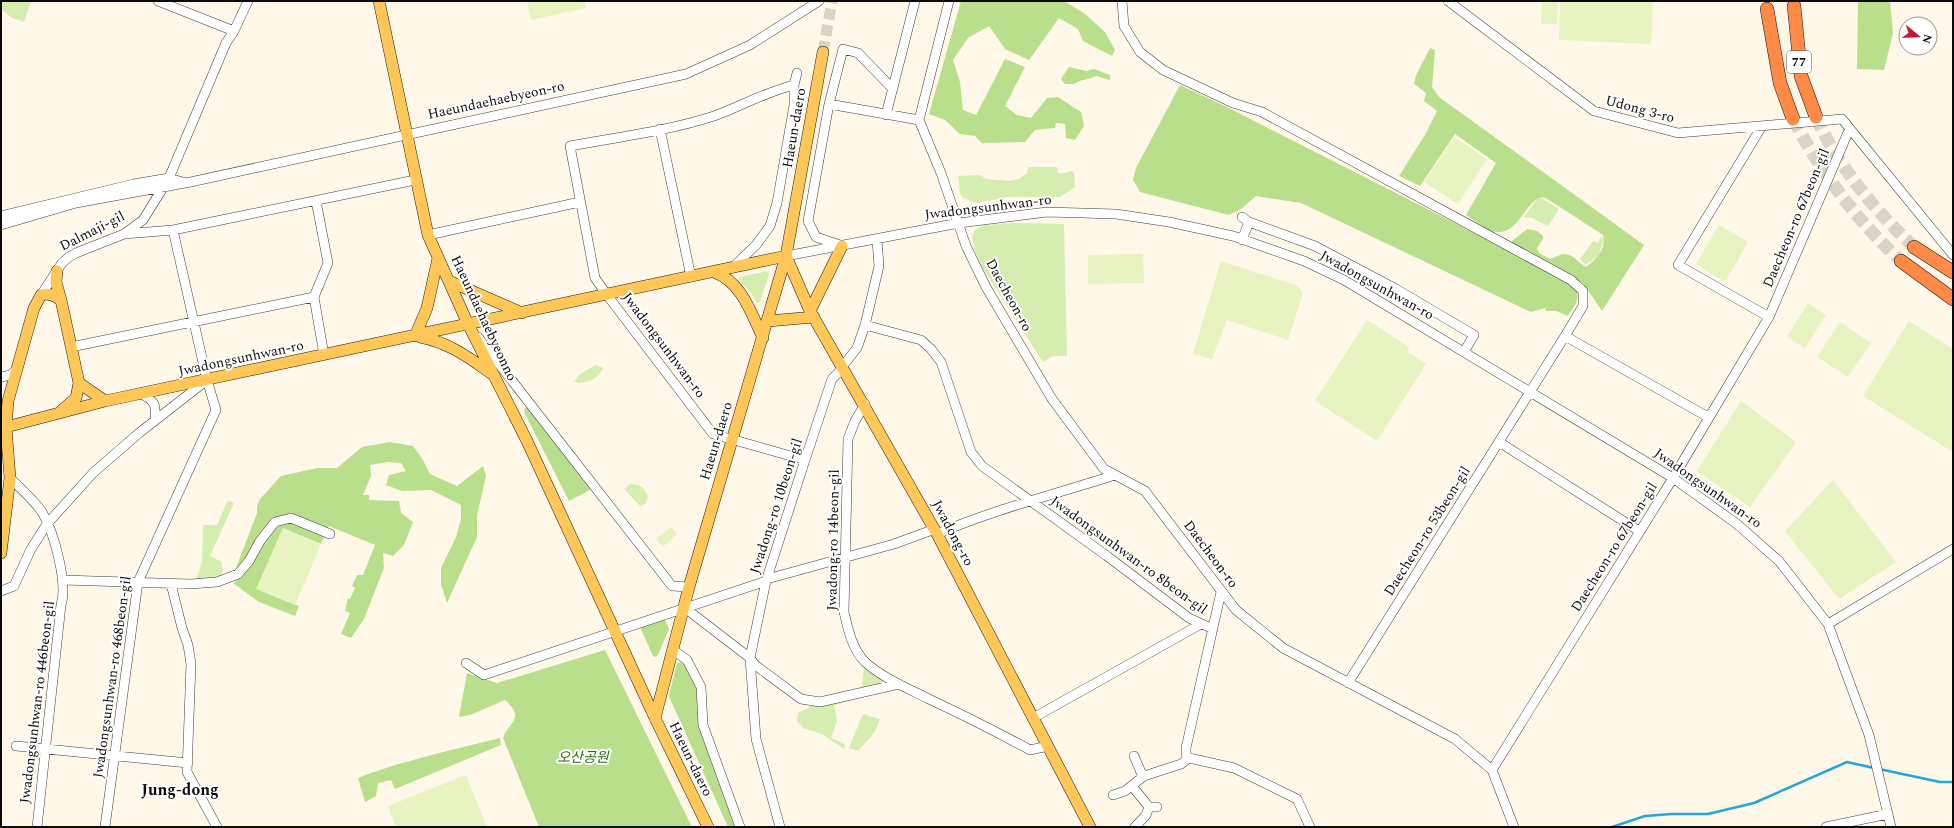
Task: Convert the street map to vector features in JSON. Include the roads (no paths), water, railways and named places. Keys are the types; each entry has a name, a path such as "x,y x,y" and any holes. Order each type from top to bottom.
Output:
{"highway":[{"name":"77","path":"1794,6 1801,76 1816,117"},
{"name":"77","path":"1767,9 1780,82 1794,119"},
{"path":"1914,247 1953,272"},
{"path":"1901,261 1953,299"}],"main road":[{"name":"Haeundaehaebyeonno","path":"379,1 428,235 468,324 527,441 614,630"},
{"name":"Haeun-daero","path":"708,827 655,718 672,649 685,608 689,587 786,256 824,52"},
{"path":"768,321 812,314 842,246"},
{"name":"Jwadongsunhwan-ro","path":"3,429 105,401 786,256"},
{"name":"Jwadong-ro","path":"786,256 812,314 865,404 936,532 1090,827"},
{"path":"438,258 427,308 415,336 447,344 494,375"},
{"path":"57,271 56,282 72,347 78,383 76,398 70,405 57,414"},
{"path":"714,272 726,276 738,287 763,338"},
{"path":"449,281 522,313"},
{"path":"41,295 47,293 61,300"},
{"name":"Dalmaji-gil","path":"3,429 8,401 34,308 41,295"},
{"path":"78,383 105,401"},
{"path":"1,552 10,478 3,429"},
{"path":"614,630 655,718"}],"street":[{"path":"158,1 234,32"},
{"name":"Dalmaji-gil","path":"41,295 62,263 76,253 124,234 143,220 169,178 226,43 234,32 248,1"},
{"path":"886,115 915,1"},
{"path":"829,104 919,120 949,1"},
{"path":"1122,1 1124,26 1140,52 1163,70 1233,103 1262,112 1577,283 1584,291 1583,306 1530,393"},
{"name":"Udong 3-ro","path":"1448,1 1594,111 1678,134 1842,120 1849,130"},
{"name":"Haeundaehaebyeon-ro","path":"169,178 186,183 686,74 750,45 816,2"},
{"path":"842,246 816,238 808,221 829,104 843,48 858,54 893,89"},
{"path":"732,268 756,245 770,226 777,203 794,105 794,85 797,73"},
{"path":"691,277 660,129 714,116 779,89 794,85"},
{"name":"Daecheon-ro","path":"919,120 941,173 966,246 986,287 1052,399 1104,469 1145,491 1236,610 1270,639 1348,683 1455,739 1492,770 1512,826"},
{"path":"1762,126 1678,265 1769,317"},
{"name":"Jwadongsunhwan-ro","path":"660,129 570,146 595,278 713,434 804,460"},
{"path":"1849,130 1953,255"},
{"name":"Daecheon-ro 67beon-gil","path":"1492,770 1672,478 1769,317 1849,130"},
{"path":"1,216 134,184 169,178"},
{"path":"124,234 173,230 416,180"},
{"path":"1,225 76,203 162,189 186,183"},
{"path":"316,200 328,263 314,297 324,355"},
{"path":"428,235 580,202"},
{"name":"Jwadongsunhwan-ro","path":"786,256 877,240 958,223 1046,212 1116,214 1169,222 1242,240 1304,261 1344,280 1672,478 1736,524 1779,561 1828,624 1869,735 1891,827"},
{"path":"1242,240 1245,219 1315,246 1396,289 1474,335 1464,352"},
{"name":"Jwadongsunhwan-ro 468beon-gil","path":"105,827 138,582 216,410 207,380 173,230"},
{"path":"864,325 879,266 877,240"},
{"path":"72,347 314,297"},
{"path":"468,324 672,586 689,587"},
{"name":"Jwadongsunhwan-ro 8beon-gil","path":"864,325 921,340 931,348 941,362 971,452 982,466 1030,502 1075,532 1189,618 1213,629"},
{"name":"Jwadong-ro 10beon-gil","path":"780,827 756,739 750,658 766,580 804,460 832,379 843,368 857,348 864,325"},
{"path":"1565,336 1708,417"},
{"path":"1,377 10,375 17,368"},
{"path":"1,591 14,586 31,549 47,524 93,473 207,380"},
{"name":"Daecheon-ro 53beon-gil","path":"1348,683 1530,393"},
{"path":"141,394 151,399 154,405 155,421"},
{"name":"Jwadong-ro 14beon-gil","path":"865,404 855,421 848,439 844,612 848,631 855,648 864,661 882,674 900,684 1030,750 1048,746"},
{"path":"1,414 3,429"},
{"path":"1499,442 1639,531"},
{"name":"Jwadongsunhwan-ro 8beon-gil","path":"466,663 484,675 766,580 936,532 1115,475"},
{"name":"Jwadongsunhwan-ro 446beon-gil","path":"10,478 41,512 47,524 63,580 64,596 61,605 37,827"},
{"path":"63,580 171,584 217,582 238,574 250,561 260,541 275,522 291,518 330,534"},
{"path":"1828,624 1953,549"},
{"path":"171,584 182,628 188,645 191,664 188,772 217,827"},
{"path":"1222,592 1186,748 1186,755 1189,758 1234,768 1297,799 1310,827"},
{"path":"685,608 750,658 755,665 801,699 820,702 900,684"},
{"path":"1033,718 1201,624"},
{"path":"672,649 687,660 701,687 704,725 740,827"},
{"path":"16,746 188,763"},
{"path":"1134,756 1143,777"},
{"path":"1113,795 1125,791 1143,777 1181,764 1189,758"},
{"path":"1132,786 1153,807 1134,827"},
{"path":"1826,827 1888,814"}],"waterway":[{"path":"1612,827 1645,816 1708,814 1754,803 1847,762 1874,768"},
{"path":"1879,769 1940,782 1953,782"}],"tunnel":[{"path":"823,52 832,1"},
{"path":"1816,117 1846,170 1885,218 1914,247"},
{"path":"1793,119 1815,158 1854,212 1901,261"}],"district":[{"name":"Jung-dong","path":"180,790"}],"park label":[{"name":"오산공원","path":"583,757"}]}
